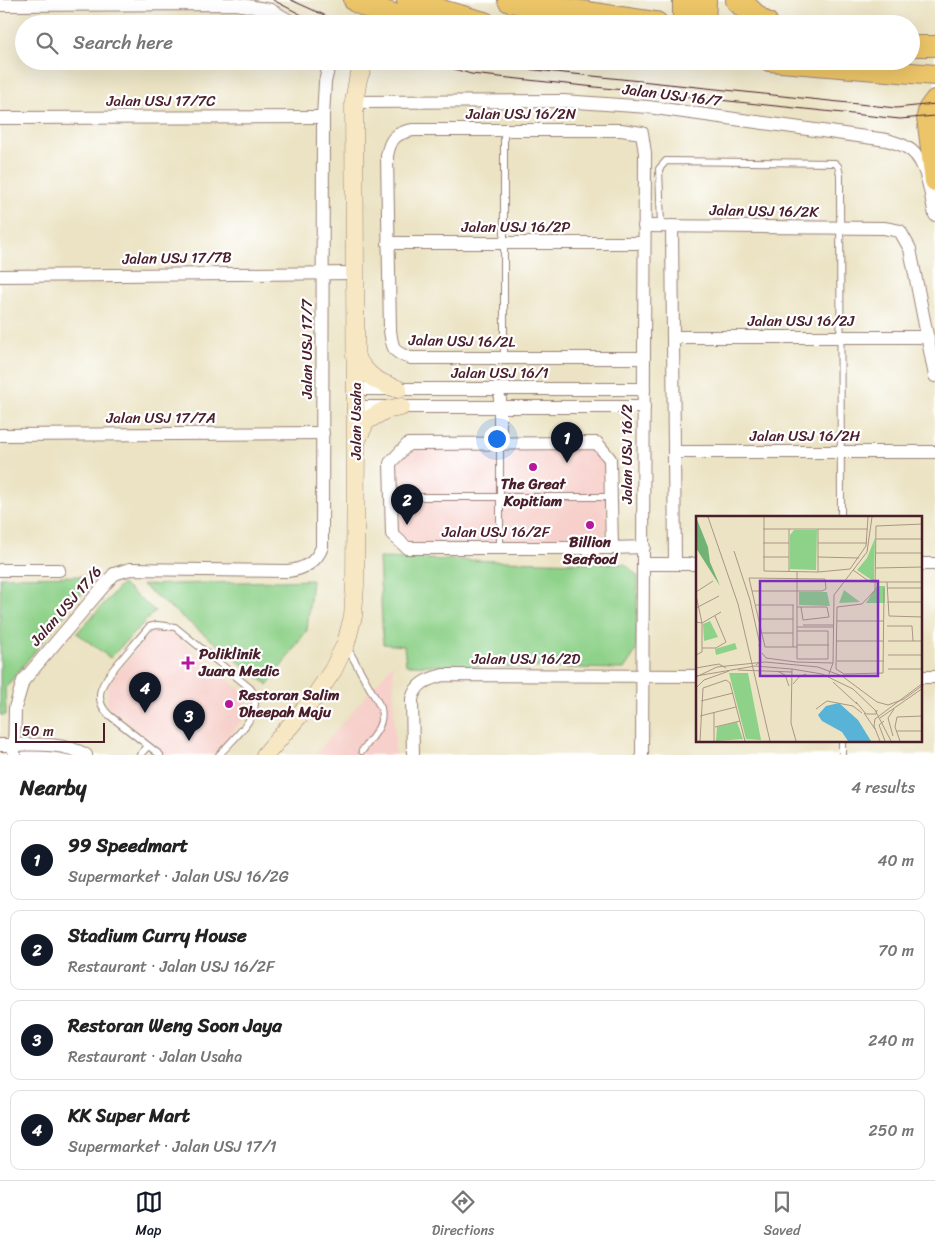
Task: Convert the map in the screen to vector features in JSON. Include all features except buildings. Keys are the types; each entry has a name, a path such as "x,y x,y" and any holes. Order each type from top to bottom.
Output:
{"highway":[{"path":"356,0 378,15"},
{"path":"409,0 456,15"},
{"path":"510,0 595,15"},
{"path":"568,11 611,0"},
{"path":"685,0 685,15"},
{"path":"703,15 704,0"},
{"path":"738,0 754,15"}],"main road":[{"path":"920,46 935,46"},
{"path":"876,70 935,75"},
{"path":"935,100 929,108 927,117 935,181"}],"street":[{"path":"0,5 119,2 236,4 270,10 279,15"},
{"name":"Jalan USJ 17/7","path":"298,570 306,567 319,556 322,547 323,117 325,82 328,70"},
{"name":"Jalan Usaha","path":"265,755 314,698 332,670 346,643 353,616 356,441 354,102 362,70"},
{"name":"Jalan USJ 16/7","path":"354,102 563,101 648,107 887,140 906,146 915,153 924,168 935,215"},
{"name":"Jalan USJ 17/7C","path":"0,118 323,117"},
{"name":"Jalan USJ 16/2N","path":"388,149 397,135 413,130 621,130 642,132 644,153"},
{"name":"Jalan USJ 16/2L","path":"388,149 386,156 390,330 392,346 399,355 411,358 644,358"},
{"name":"Jalan USJ 16/2","path":"642,755 644,153"},
{"name":"Jalan USJ 16/2K","path":"644,226 884,228 900,231 910,249 928,337"},
{"path":"667,226 673,338 675,564"},
{"name":"Jalan USJ 16/2P","path":"388,243 644,243"},
{"name":"Jalan USJ 17/7B","path":"0,276 355,273"},
{"path":"928,337 935,376"},
{"name":"Jalan USJ 16/2J","path":"673,338 928,337"},
{"path":"355,356 361,367 371,377 380,383 398,389"},
{"name":"Jalan USJ 16/1","path":"356,398 398,389 644,389"},
{"path":"500,389 500,444 597,444 610,459 612,548"},
{"path":"356,398 401,407"},
{"path":"356,441 366,421 385,410 401,407 644,407"},
{"name":"Jalan USJ 17/7A","path":"0,435 323,434"},
{"name":"Jalan USJ 16/2F","path":"500,444 408,444 390,463 392,534 407,548 644,547"},
{"name":"Jalan USJ 16/2H","path":"674,452 935,452"},
{"path":"643,564 696,564"},
{"path":"922,564 935,564"},
{"name":"Jalan USJ 17/6","path":"14,750 15,708 22,681 114,574 130,569 298,570"},
{"path":"0,570 60,570"},
{"name":"Jalan USJ 16/2D","path":"413,755 412,698 414,691 419,684 443,675 696,676"},
{"path":"922,676 935,677"},
{"path":"0,745 14,750 59,746 70,748 86,755"}],"lane":[{"path":"504,130 504,358"},
{"path":"667,226 659,170 666,161 835,163 838,166 840,175 841,516"},
{"path":"500,444 500,548"},
{"path":"391,497 611,497"},
{"path":"160,755 102,709 100,693 108,676 143,634 149,628 165,626 175,627 250,688 254,694 252,717 219,755"},
{"path":"346,643 350,655 381,708 383,716 382,722 362,751"},
{"path":"842,742 842,755"},
{"path":"140,755 148,746"}],"shaded area":[{"path":"594,448 606,461 607,544 409,544 397,532 395,466 410,449"},
{"path":"170,631 244,693 248,714 213,755 167,755 107,706 107,685 150,633"},
{"path":"393,664 395,755 315,755"}],"green space":[{"path":"379,558 625,564 638,576 636,651 624,669 406,665 404,646 383,644"},
{"path":"96,576 5,688 6,715 0,715 0,577"},
{"path":"312,580 307,630 268,685 142,585"},
{"path":"122,584 155,611 110,658 77,633"}],"tram line":[{"path":"273,0 302,15"},
{"path":"291,0 324,15"},
{"path":"457,70 471,74 900,119 935,116"},
{"path":"536,70 896,108 935,104"}],"place":[{"name":"99 Speedmart","path":"567,463"},
{"name":"The Great Kopitiam","path":"533,467"},
{"name":"Stadium Curry House","path":"407,525"},
{"name":"Billion Seafood","path":"590,525"},
{"name":"Poliklinik Juara Medic","path":"188,663"},
{"name":"Restoran Salim Dheepah Maju","path":"229,704"},
{"name":"KK Super Mart","path":"145,713"},
{"name":"Restoran Weng Soon Jaya","path":"189,741"}]}
